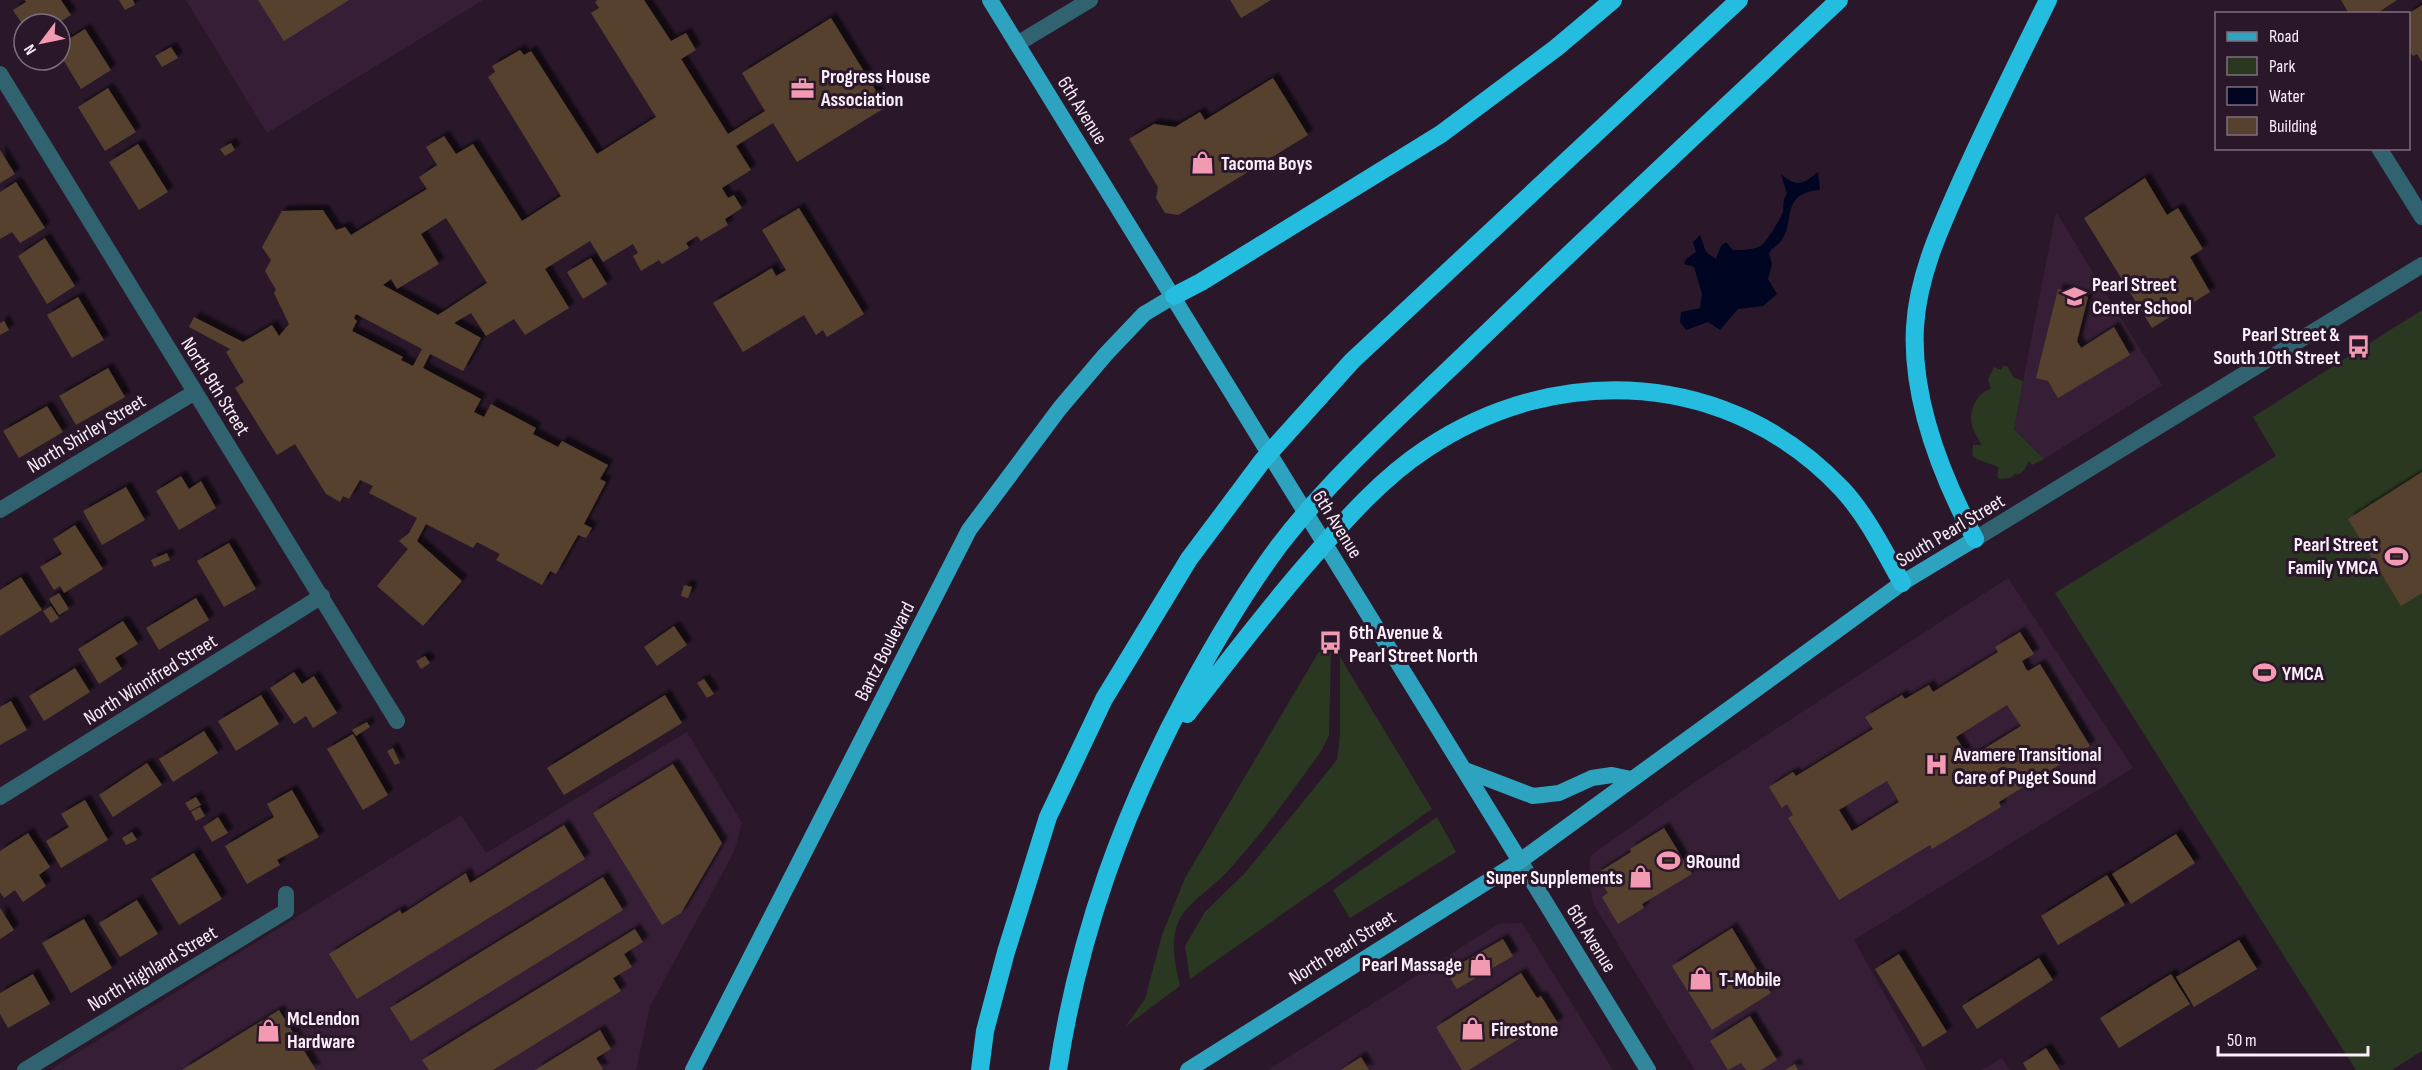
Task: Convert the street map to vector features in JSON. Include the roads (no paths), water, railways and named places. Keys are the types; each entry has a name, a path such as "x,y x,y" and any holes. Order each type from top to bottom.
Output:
{"highway":[{"path":"1174,296 1201,282 1441,134 1556,48 1613,0"},
{"path":"980,1070 985,1031 1006,952 1048,817 1104,699 1189,559 1263,460 1352,361 1739,0"},
{"path":"1058,1070 1077,966 1127,818 1154,755 1224,629 1279,547 1327,490 1523,297 1839,0"},
{"path":"1975,539 1952,495 1924,408 1915,355 1915,326 1923,277 1943,221 1982,134 2048,0"},
{"path":"1154,755 1271,606 1342,523 1396,472 1426,449 1477,420 1513,406 1553,396 1590,391 1636,390 1669,393 1704,402 1745,417 1790,444 1843,490 1862,514 1902,583"}],"main road":[{"name":"6th Avenue","path":"990,0 1648,1070"},
{"name":"Bantz Boulevard","path":"693,1070 969,530 1060,408 1105,355 1143,314 1174,296"},
{"name":"South Pearl Street","path":"1520,861 1902,583 1975,539"},
{"path":"1465,770 1533,796 1559,793 1592,778 1612,775 1631,779"},
{"name":"North Pearl Street","path":"1188,1070 1520,861"}],"street":[{"path":"1017,44 1090,0"},
{"name":"North 9th Street","path":"0,74 397,721"},
{"path":"2380,150 2422,217"},
{"name":"South Pearl Street","path":"1975,539 2422,265"},
{"name":"North Shirley Street","path":"0,510 195,392"},
{"name":"North Winnifred Street","path":"0,797 322,596"},
{"name":"North Highland Street","path":"25,1070 286,911 286,894"}],"water":[{"path":"1818,172 1820,190 1807,192 1794,203 1785,234 1769,254 1772,264 1768,279 1777,294 1763,306 1738,309 1720,330 1708,322 1686,330 1680,322 1681,312 1700,308 1702,294 1694,267 1684,264 1686,259 1696,252 1693,242 1700,235 1706,252 1716,259 1721,246 1726,242 1733,250 1759,247 1764,243 1783,212 1787,194 1781,174 1791,181 1800,183"}],"place":[{"name":"Progress House Association","path":"803,88"},
{"name":"Tacoma Boys","path":"1203,163"},
{"name":"Pearl Street Center School","path":"2074,296"},
{"name":"Pearl Street & South 10th Street","path":"2358,346"},
{"name":"Pearl Street Family YMCA","path":"2396,556"},
{"name":"6th Avenue & Pearl Street North","path":"1331,643"},
{"name":"YMCA","path":"2264,673"},
{"name":"Avamere Transitional Care of Puget Sound","path":"1936,765"},
{"name":"9Round","path":"1668,861"},
{"name":"Super Supplements","path":"1641,877"},
{"name":"Pearl Massage","path":"1480,964"},
{"name":"T-Mobile","path":"1701,979"},
{"name":"Firestone","path":"1473,1029"},
{"name":"McLendon Hardware","path":"269,1030"}]}
